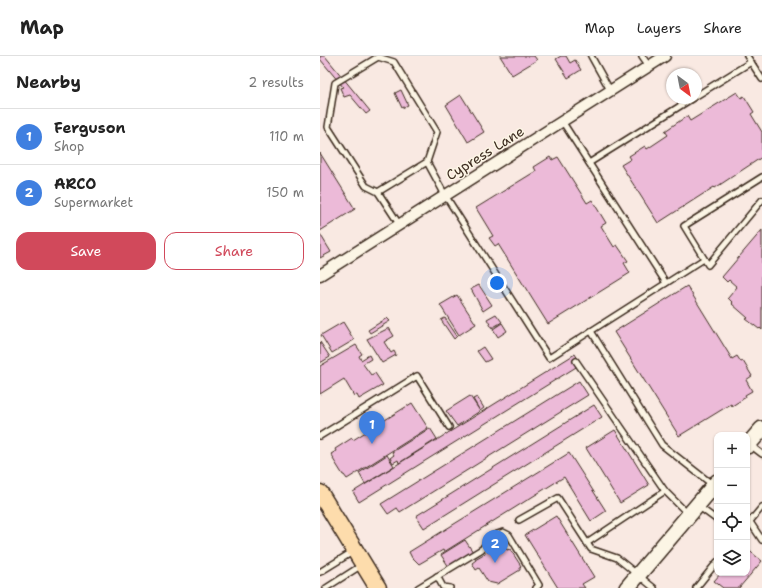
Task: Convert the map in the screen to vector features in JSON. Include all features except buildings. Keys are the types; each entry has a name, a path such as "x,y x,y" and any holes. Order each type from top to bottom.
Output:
{"main road":[{"path":"750,443 762,428"},
{"path":"627,588 714,485"},
{"path":"324,502 378,588"}],"street":[{"name":"Cypress Lane","path":"320,275 664,56"}],"lane":[{"path":"591,56 610,90"},
{"path":"642,56 648,66"},
{"path":"747,56 762,79"},
{"path":"378,192 427,162 437,132 394,62 378,57 335,83 328,127 366,186 378,192 399,224"},
{"path":"702,92 751,62"},
{"path":"589,163 683,104"},
{"path":"562,121 666,283"},
{"path":"427,162 445,195 549,358 704,259"},
{"path":"762,176 684,226 708,264 762,200"},
{"path":"591,331 662,445 714,483"},
{"path":"576,361 665,491 693,510 714,519"},
{"path":"320,436 417,376 449,427"},
{"path":"750,446 762,454"},
{"path":"587,543 665,491"},
{"path":"519,520 558,498 591,549 617,558 654,588"},
{"path":"750,522 762,507"},
{"path":"750,526 762,540"},
{"path":"418,588 482,549 492,536 503,532 509,536 539,585 536,588"},
{"path":"321,569 355,550"},
{"path":"326,588 363,564"},
{"path":"696,588 714,566"},
{"path":"437,576 443,587 450,588"}],"place":[{"name":"Ferguson","path":"372,444"},
{"name":"ARCO","path":"495,563"}]}
